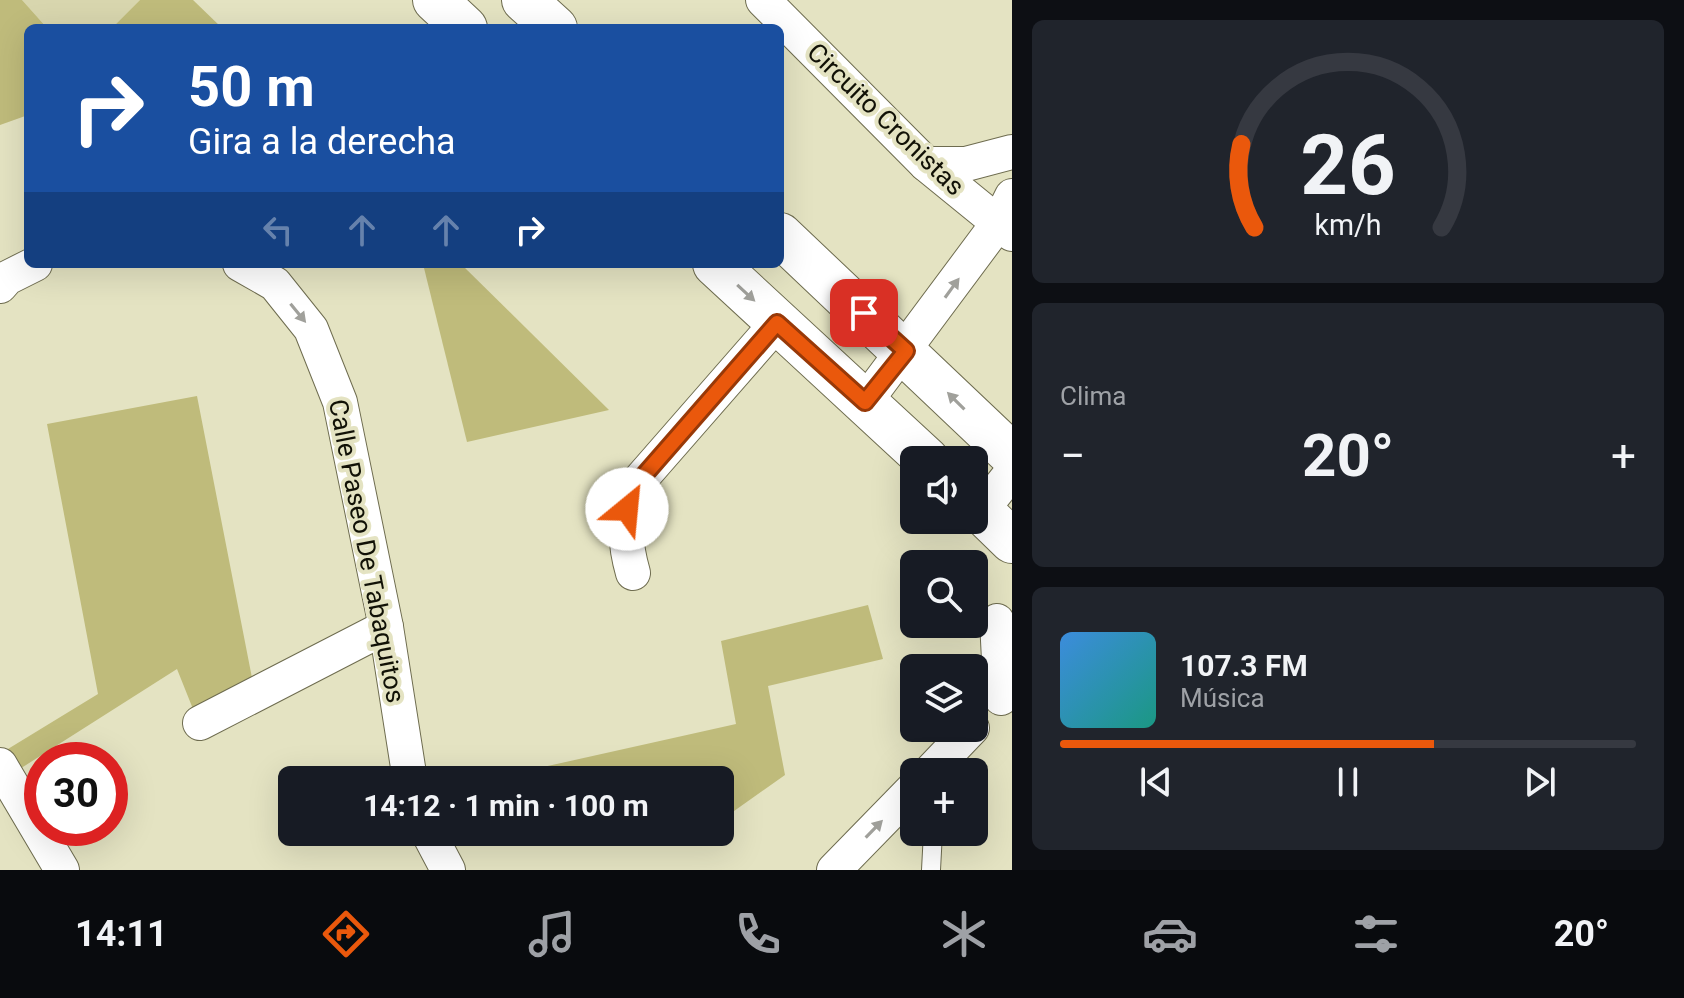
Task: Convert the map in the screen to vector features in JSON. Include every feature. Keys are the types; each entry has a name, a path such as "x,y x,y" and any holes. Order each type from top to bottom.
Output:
{"main road":[{"path":"435,0 461,24"},
{"path":"524,0 551,24"},
{"path":"784,239 906,351 1012,455"},
{"path":"719,268 912,446"},
{"path":"988,518 1012,541"}],"street":[{"name":"Circuito Cronistas","path":"763,0 926,164 1008,218"},
{"path":"926,164 966,164 1012,152"},
{"path":"865,402 1008,218"},
{"path":"0,286 7,278 27,268"},
{"name":"Calle Paseo De Tabaquitos","path":"247,268 275,284 311,329 340,402 386,627 408,766"},
{"path":"633,573 623,538 627,509 639,481 777,323"},
{"path":"988,497 1012,472"},
{"path":"988,714 1007,697 997,621"},
{"path":"200,723 386,627"},
{"path":"944,758 959,742"},
{"path":"0,765 62,870"},
{"path":"834,870 900,803"},
{"path":"435,846 448,870"}],"lane":[{"path":"931,870 932,846"}],"shaded area":[{"path":"0,0 22,0 43,24 24,24 24,116 0,125"},
{"path":"22,0 140,0 116,24 43,24"},
{"path":"140,0 193,0 218,24 116,24"},
{"path":"424,268 465,268 609,410 467,442"},
{"path":"197,396 253,683 195,714 177,669 62,742 24,742 24,766 15,772 3,752 98,694 47,424"},
{"path":"868,605 883,659 768,686 785,775 734,811 734,766 548,766 736,724 721,641"}],"route":[{"path":"627,509 639,481 777,323 865,402 906,351 864,313"}]}
